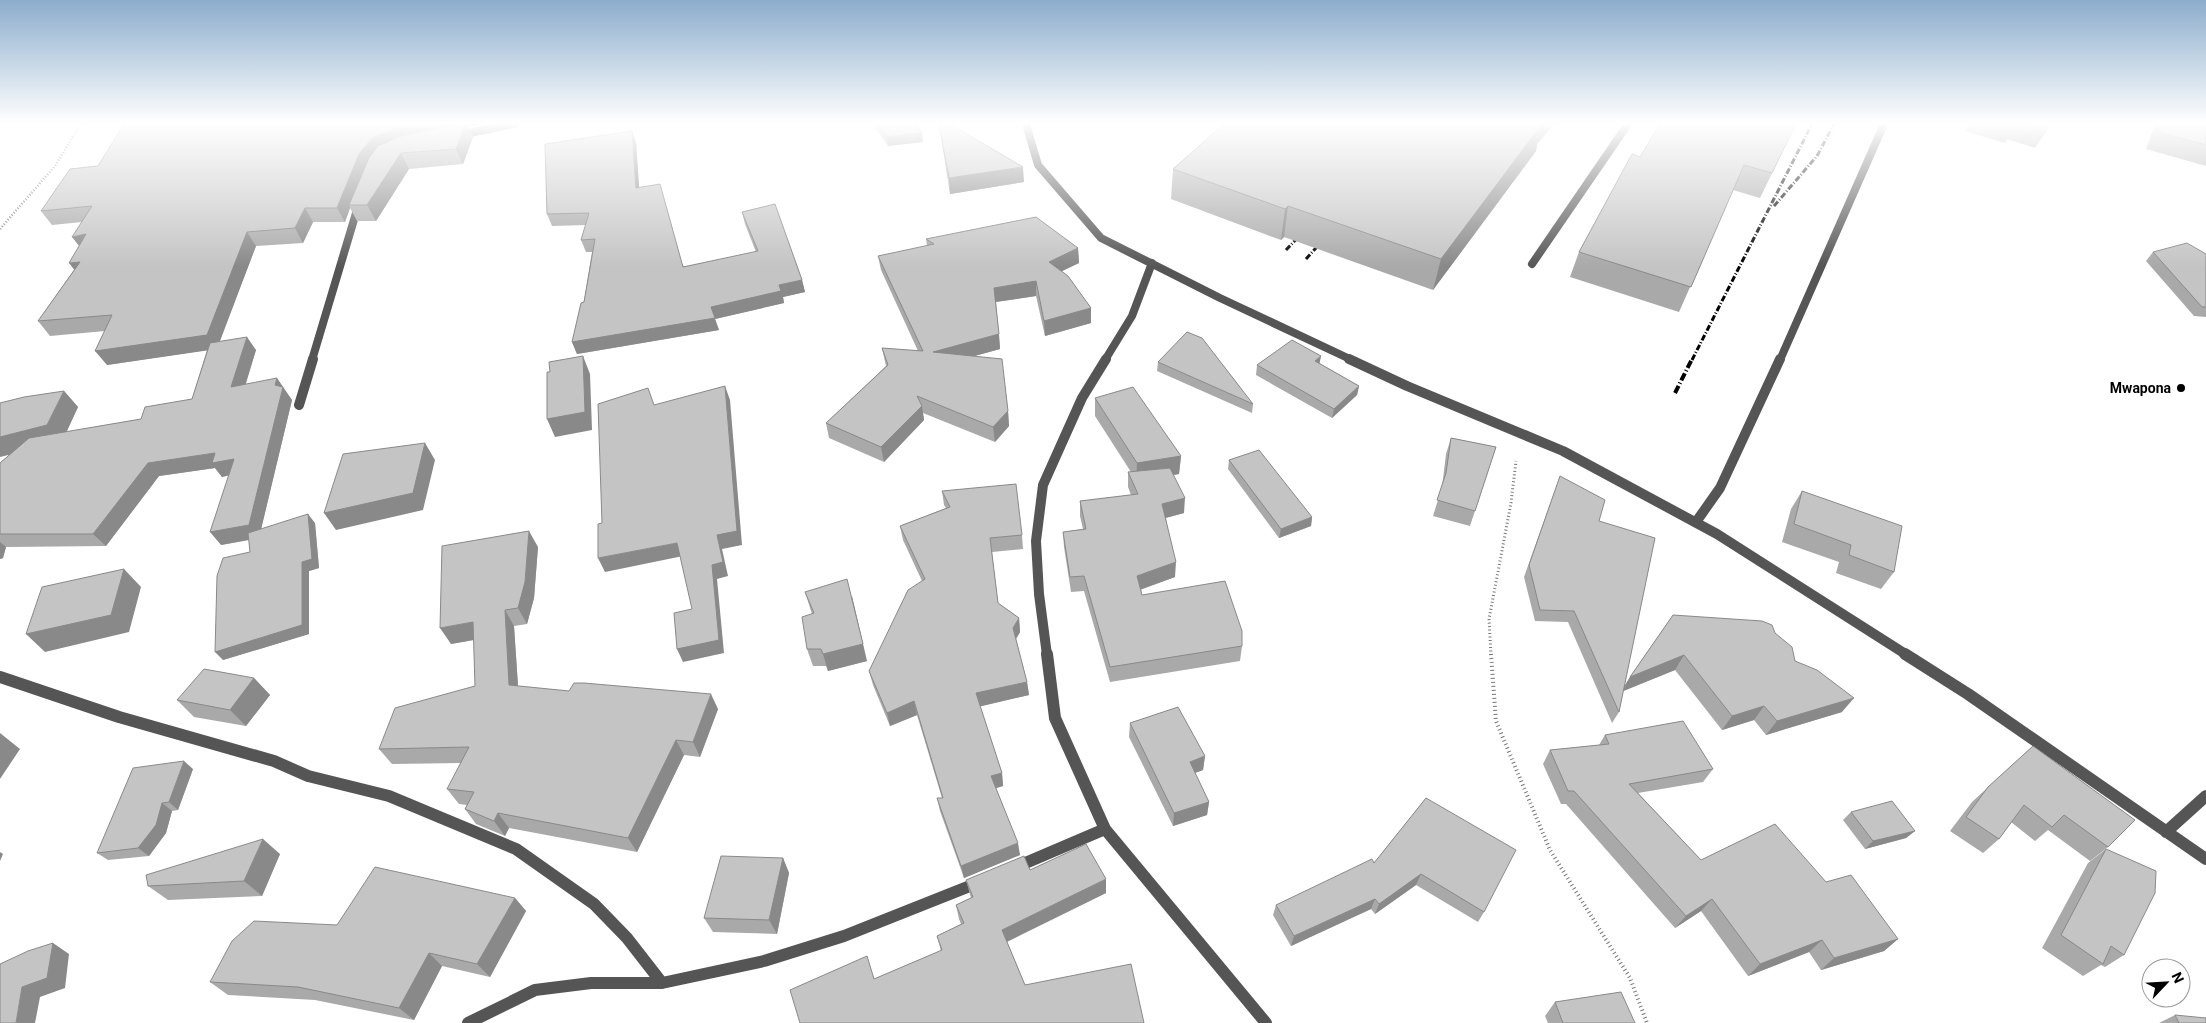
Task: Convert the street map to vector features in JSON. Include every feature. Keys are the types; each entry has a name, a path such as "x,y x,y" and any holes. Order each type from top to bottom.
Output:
{"street":[{"path":"1044,172 1101,238 1407,386 1564,451 1717,534 1968,694 2206,859"},
{"path":"1532,264 1595,172"},
{"path":"1696,522 1720,488 1761,402 1863,172"},
{"path":"299,405 354,213 361,196"},
{"path":"1152,263 1132,316 1082,398 1043,485 1036,541 1039,594 1055,718 1106,829 1266,1023"},
{"path":"0,677 119,717 274,761 308,776 389,796 516,849 594,904 627,938 662,982"},
{"path":"2166,832 2206,796"},
{"path":"468,1023 535,990 591,983 662,982 764,961 844,936 1106,829"}],"path":[{"path":"0,230 51,172"},
{"path":"1520,433 1511,503 1489,619 1496,721 1550,850 1630,978 1647,1023"}],"building":[{"path":"68,172 352,172 337,208 305,208 295,228 247,232 207,335 95,351 112,315 38,321 80,262 69,263 86,234 72,237 92,206 41,211"},
{"path":"363,172 389,172 367,205 349,205"},
{"path":"546,172 635,172 636,188 660,184 683,267 758,251 742,212 775,204 802,280 779,285 781,291 711,307 715,318 572,342 581,303 584,302 595,239 581,240 589,213 547,214"},
{"path":"948,172 991,172 949,178"},
{"path":"1181,172 1506,172 1441,259 1288,206 1285,209"},
{"path":"1622,172 1741,172 1691,287 1579,252"},
{"path":"1036,217 1078,248 1049,262 1068,276 1091,308 1044,321 1036,281 994,288 999,334 933,352 1002,359 1008,411 993,427 917,396 922,406 881,447 826,423 888,365 882,348 923,351 878,256 934,244 926,239"},
{"path":"2187,243 2206,254 2206,307 2202,307 2153,252"},
{"path":"1187,332 1202,338 1253,404 1158,362"},
{"path":"247,337 231,387 277,378 275,385 283,387 249,525 210,532 234,459 212,463 215,453 148,463 93,534 0,534 0,463 29,438 141,419 145,407 192,399 210,343"},
{"path":"1292,340 1321,356 1315,361 1359,386 1334,409 1257,365"},
{"path":"583,356 585,412 547,419 547,372 550,372 549,362"},
{"path":"725,386 737,531 717,535 723,562 712,565 719,640 677,649 674,613 692,609 677,543 598,558 598,524 602,523 598,404 648,388 654,405"},
{"path":"1133,387 1181,456 1137,463 1095,398"},
{"path":"64,391 47,425 0,437 0,403"},
{"path":"1451,438 1496,447 1475,511 1437,500 1446,473"},
{"path":"425,443 413,493 324,513 343,454"},
{"path":"1259,450 1312,517 1281,529 1229,460"},
{"path":"1170,468 1185,498 1162,504 1176,562 1137,576 1142,595 1225,581 1242,631 1242,646 1110,667 1084,576 1070,577 1063,532 1086,529 1080,501 1138,494 1128,472"},
{"path":"1560,476 1605,500 1599,521 1655,538 1619,712 1574,611 1540,610 1529,565"},
{"path":"1016,484 1022,535 990,538 998,603 1019,618 1013,628 1027,682 976,693 1002,773 991,776 1018,843 961,866 937,798 943,798 914,701 887,713 869,671 908,590 925,579 900,526 950,507 942,491"},
{"path":"1802,491 1902,526 1894,572 1849,555 1851,545 1794,524"},
{"path":"308,514 312,559 302,562 302,625 215,652 217,576 223,558 250,552 248,533"},
{"path":"529,531 525,582 518,608 505,610 509,685 569,691 574,683 584,683 711,694 693,742 676,740 628,838 498,813 494,821 465,809 474,792 447,789 469,747 379,749 395,708 475,686 473,622 440,628 442,546"},
{"path":"124,569 111,615 26,634 42,587"},
{"path":"847,579 863,644 823,654 821,649 807,649 802,617 814,613 805,592"},
{"path":"1673,615 1762,621 1772,625 1775,633 1792,647 1795,661 1817,670 1854,698 1777,721 1764,706 1732,716 1684,655 1630,677"},
{"path":"204,669 254,678 230,710 177,700"},
{"path":"1178,707 1205,756 1190,762 1209,802 1174,813 1130,723"},
{"path":"1683,721 1713,769 1629,784 1701,860 1775,824 1826,882 1851,875 1898,939 1834,958 1822,940 1760,964 1712,899 1686,916 1574,791 1568,791 1550,750 1609,744 1605,735"},
{"path":"2033,746 2135,820 2108,847 2064,815 2052,827 2024,805 1999,839 1966,817 1988,787"},
{"path":"184,761 169,802 162,803 156,825 138,848 97,853 133,768"},
{"path":"1426,798 1516,850 1484,912 1421,874 1379,904 1375,899 1294,936 1276,905 1372,859 1374,863"},
{"path":"1892,801 1915,831 1873,841 1851,812"},
{"path":"263,839 244,881 148,886 146,875"},
{"path":"1086,844 1106,879 1002,930 1025,985 1131,964 1144,1023 800,1023 790,990 867,956 874,979 942,950 937,936 964,923 956,905 973,897 966,880 1024,856 1030,870"},
{"path":"2106,849 2156,871 2155,893 2124,955 2111,946 2103,964 2061,935"},
{"path":"721,856 783,858 769,920 704,918"},
{"path":"375,867 515,898 477,964 429,953 399,1008 298,987 210,982 232,941 254,921 337,925"},
{"path":"53,943 47,978 22,987 16,1023 0,1023 0,964 28,951"},
{"path":"1621,992 1635,1023 1563,1023 1555,1002"},
{"path":"2175,1015 2206,1018 2206,1023 2179,1023"}],"railway":[{"path":"1692,360 1788,172"},
{"path":"1774,206 1803,172"},
{"path":"1286,250 1305,230"},
{"path":"1306,259 1325,238"},
{"path":"1675,393 1692,359"}],"place":[{"name":"Mwapona","path":"2181,388"}]}
